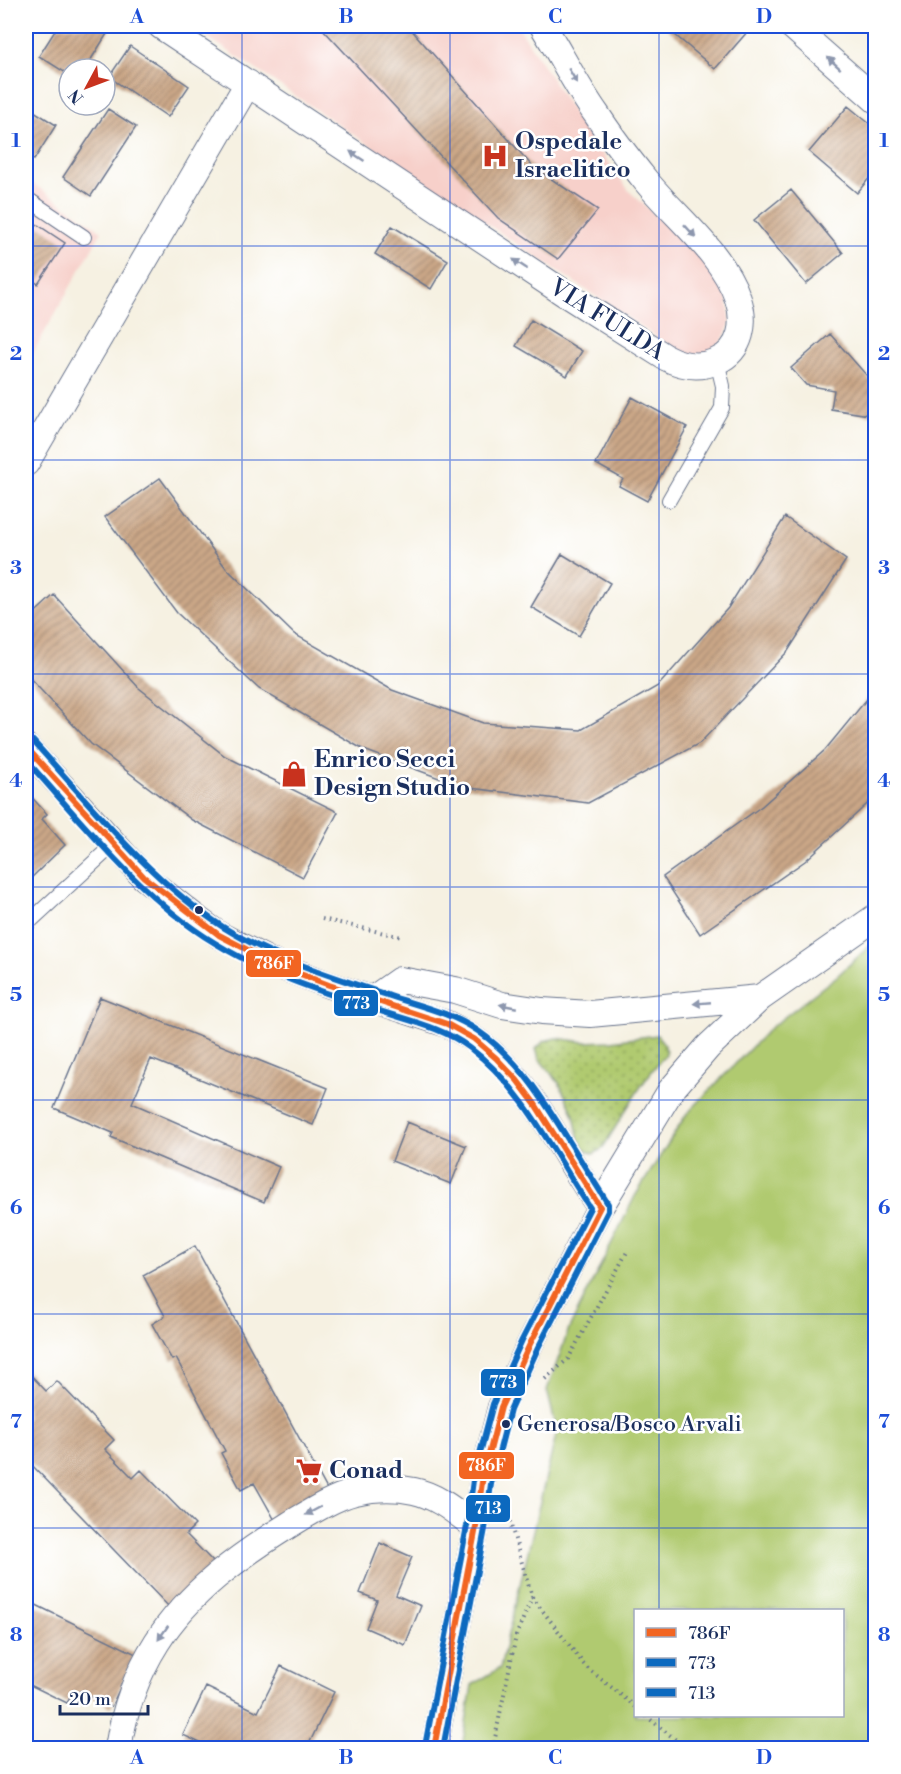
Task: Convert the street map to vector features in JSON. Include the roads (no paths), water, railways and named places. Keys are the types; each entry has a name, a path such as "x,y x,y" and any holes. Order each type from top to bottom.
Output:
{"street":[{"name":"VIA FULDA","path":"161,26 564,293 665,357 676,363 690,366 717,361"},
{"path":"543,26 596,114 645,180 711,254 732,284 742,312 741,332 737,344 730,353 717,361"},
{"path":"792,26 876,100"},
{"path":"26,463 248,83"},
{"path":"26,747 155,887 219,934 277,965 454,1027 477,1041 526,1090 600,1207"},
{"path":"434,1749 476,1527 482,1482 504,1398 600,1207 671,1090 708,1047 760,998 876,917"},
{"path":"373,999 400,980 455,990 502,1005 542,1011 590,1014 760,998"},
{"path":"118,1749 126,1711 144,1664 169,1624 219,1575 253,1548 320,1508 353,1493 367,1490 416,1491 450,1507 476,1527"}],"lane":[{"path":"26,198 84,237"},
{"path":"669,500 722,408 723,386 717,361"},
{"path":"26,925 114,844"}],"place":[{"name":"Ospedale Israelitico","path":"495,156"},
{"name":"Enrico Secci Design Studio","path":"294,774"},
{"name":"Generosa/Bosco Arvali","path":"506,1424"},
{"name":"Conad","path":"309,1471"}]}
